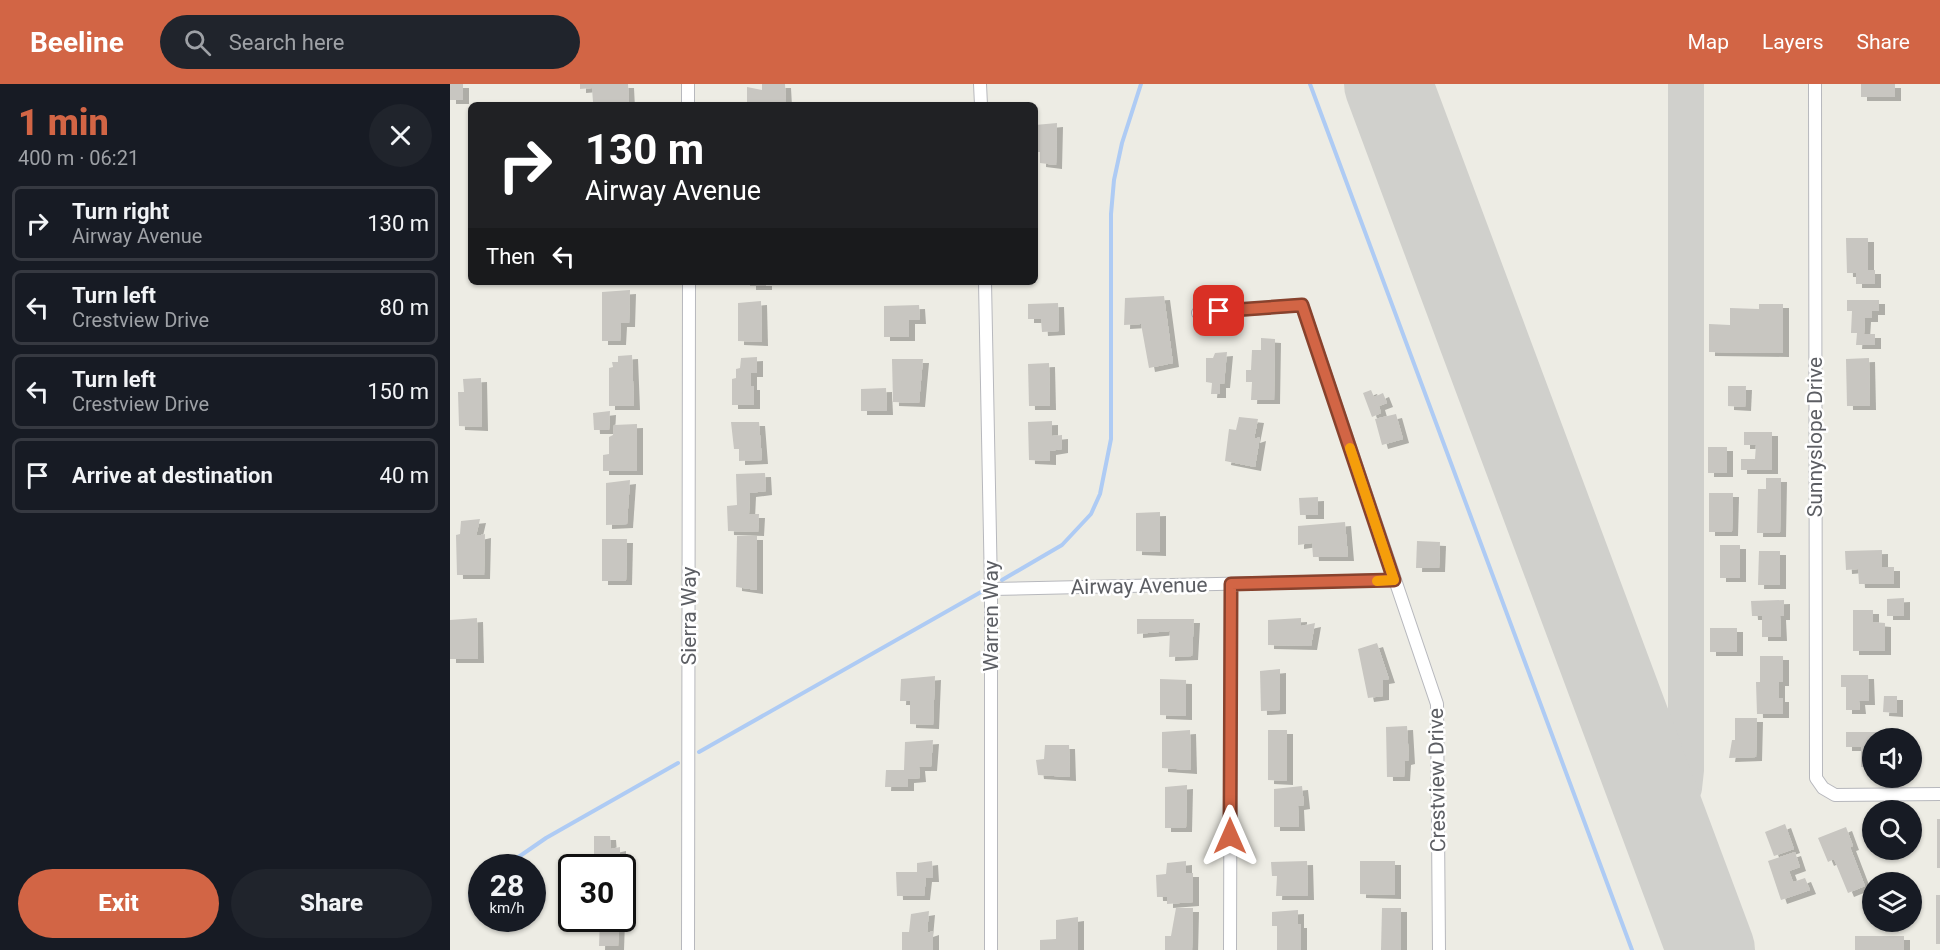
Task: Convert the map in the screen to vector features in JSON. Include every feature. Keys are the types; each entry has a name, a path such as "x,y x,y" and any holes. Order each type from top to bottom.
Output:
{"street":[{"path":"688,84 688,102"},
{"path":"980,84 981,102"},
{"name":"Sunnyslope Drive","path":"1815,84 1816,778 1823,789 1835,795 1940,794"},
{"name":"Sierra Way","path":"688,285 688,950"},
{"name":"Warren Way","path":"985,285 991,589 991,950"},
{"name":"Crestview Drive","path":"1198,313 1302,305 1437,704 1439,950"},
{"name":"Airway Avenue","path":"991,589 1394,580"},
{"path":"1230,950 1231,584"}],"building":[{"path":"450,84 463,84 463,100 450,100"},
{"path":"580,84 628,84 629,102 593,102 592,88 580,89"},
{"path":"762,84 785,84 786,102 747,102 747,87 762,90"},
{"path":"1861,84 1895,84 1895,97 1861,97"},
{"path":"1057,123 1056,165 1040,163 1038,125"},
{"path":"1846,238 1868,238 1868,270 1875,270 1875,284 1856,284 1856,273 1847,273"},
{"path":"630,290 629,323 621,323 620,341 602,341 602,292"},
{"path":"1164,296 1173,363 1149,368 1141,324 1124,325 1125,298"},
{"path":"1847,300 1879,300 1879,311 1872,311 1872,318 1865,318 1864,334 1875,334 1875,345 1856,345 1857,333 1851,333 1852,311 1847,311"},
{"path":"761,301 762,342 738,341 738,303"},
{"path":"1058,303 1059,331 1042,332 1041,319 1028,319 1028,304"},
{"path":"1759,304 1783,304 1783,353 1709,352 1709,324 1730,325 1730,308 1759,309"},
{"path":"919,305 920,320 909,320 909,337 884,337 884,306"},
{"path":"1261,338 1275,339 1274,400 1251,400 1252,382 1246,382 1246,370 1251,370 1252,350 1261,350"},
{"path":"1227,352 1224,384 1220,384 1220,394 1211,394 1212,383 1206,382 1206,358 1213,358 1215,353"},
{"path":"632,355 634,406 609,406 609,368 613,367 612,362 618,362 618,356"},
{"path":"757,357 757,373 751,373 754,405 732,405 732,379 736,378 736,369 740,368 741,358"},
{"path":"1869,358 1870,406 1847,406 1846,359"},
{"path":"892,359 923,359 919,403 893,402"},
{"path":"1049,363 1050,406 1029,406 1028,364"},
{"path":"481,378 482,427 459,426 458,392 464,392 463,379"},
{"path":"1728,386 1746,386 1745,407 1728,406"},
{"path":"886,388 887,411 861,411 861,389"},
{"path":"1371,390 1374,397 1383,393 1387,403 1379,406 1381,413 1372,417 1363,393"},
{"path":"610,411 609,430 594,430 593,413"},
{"path":"1396,414 1403,439 1382,445 1375,419"},
{"path":"1239,417 1258,419 1254,439 1260,437 1255,467 1225,461 1229,429 1236,430"},
{"path":"1052,421 1052,436 1062,435 1062,449 1050,451 1050,461 1029,460 1028,422"},
{"path":"731,422 759,422 762,460 739,461 739,449 734,449"},
{"path":"637,424 637,471 603,471 603,455 609,454 609,437 613,435 614,425"},
{"path":"1744,432 1772,432 1772,470 1741,470 1741,459 1755,459 1756,445 1744,445"},
{"path":"1708,447 1727,447 1727,473 1708,473"},
{"path":"765,473 766,491 750,493 749,514 759,514 758,532 728,531 727,506 737,505 736,474"},
{"path":"1766,478 1781,478 1780,533 1757,533 1758,489 1766,489"},
{"path":"630,480 627,524 606,525 606,483"},
{"path":"1709,493 1733,493 1732,532 1709,532"},
{"path":"1318,497 1318,515 1300,515 1299,498"},
{"path":"1160,512 1160,552 1136,551 1136,513"},
{"path":"480,519 476,536 485,534 484,575 457,575 456,535 460,534 461,521"},
{"path":"1345,522 1348,557 1313,557 1312,543 1298,545 1298,526"},
{"path":"737,536 757,536 757,590 736,587"},
{"path":"602,539 627,539 626,581 602,581"},
{"path":"1417,541 1440,542 1439,568 1416,568"},
{"path":"1720,545 1740,545 1740,578 1720,578"},
{"path":"1882,550 1882,567 1894,567 1894,584 1859,584 1858,569 1846,570 1845,551"},
{"path":"1759,551 1780,551 1780,585 1758,585"},
{"path":"1904,598 1904,616 1887,616 1887,599"},
{"path":"1784,600 1784,616 1780,616 1781,637 1762,637 1762,616 1752,616 1751,601"},
{"path":"1853,610 1873,610 1873,622 1885,623 1885,651 1853,651"},
{"path":"477,618 478,659 450,659 450,620"},
{"path":"1301,618 1301,626 1315,623 1311,646 1268,645 1268,620"},
{"path":"1137,619 1194,619 1192,656 1169,657 1170,631 1137,634"},
{"path":"1710,628 1737,628 1737,652 1710,652"},
{"path":"1377,643 1389,679 1383,680 1383,696 1368,698 1358,649"},
{"path":"1760,656 1783,656 1783,682 1779,682 1779,698 1783,698 1783,714 1757,714 1756,682 1760,682"},
{"path":"1280,669 1280,710 1261,711 1260,671"},
{"path":"1841,675 1868,675 1869,701 1859,701 1860,710 1846,710 1846,687 1841,687"},
{"path":"935,676 933,725 910,724 910,701 900,701 901,679"},
{"path":"1160,679 1186,680 1186,716 1160,715"},
{"path":"1884,696 1897,696 1897,713 1883,712"},
{"path":"1735,718 1757,718 1756,757 1729,758 1732,740 1735,740"},
{"path":"1407,726 1409,760 1405,761 1404,777 1387,777 1386,727"},
{"path":"1190,730 1191,770 1162,768 1162,732"},
{"path":"1268,730 1287,730 1287,781 1268,780"},
{"path":"1846,732 1862,732 1862,767 1861,747 1846,747"},
{"path":"933,740 931,767 919,767 920,778 908,779 908,787 885,787 886,770 904,770 905,742"},
{"path":"1045,745 1069,745 1070,777 1038,775 1036,760 1044,759"},
{"path":"1187,785 1186,828 1165,828 1165,787"},
{"path":"1302,786 1304,805 1298,806 1299,827 1274,827 1274,789"},
{"path":"1937,819 1940,819 1940,868 1937,868"},
{"path":"1785,824 1794,849 1774,856 1765,832"},
{"path":"1846,827 1853,846 1850,847 1862,878 1862,887 1848,893 1834,859 1828,862 1818,838"},
{"path":"594,836 610,836 611,849 620,847 620,854 594,854"},
{"path":"1795,852 1800,867 1789,871 1793,882 1805,878 1810,890 1781,900 1768,861"},
{"path":"932,861 933,878 926,878 924,896 897,896 896,872 917,872 917,863"},
{"path":"1186,861 1186,873 1193,873 1193,902 1167,904 1167,897 1157,897 1156,875 1166,874 1167,863"},
{"path":"1307,861 1308,896 1276,896 1277,876 1272,876 1271,862"},
{"path":"1360,861 1395,861 1395,895 1360,894"},
{"path":"1936,895 1940,895 1940,944 1936,944"},
{"path":"1176,908 1193,908 1192,950 1165,950 1165,936 1171,936"},
{"path":"1382,908 1401,908 1401,950 1381,950"},
{"path":"1298,910 1298,924 1301,924 1301,950 1277,950 1277,926 1272,926 1272,912"},
{"path":"929,911 927,933 933,931 933,950 902,950 902,932 909,932 911,914"},
{"path":"1078,917 1078,950 1040,950 1040,940 1056,939 1056,920"},
{"path":"600,932 618,932 618,946 599,946"},
{"path":"1855,936 1904,936 1904,950 1855,950"}],"waterway":[{"path":"1002,580 1062,545 1091,514 1100,494 1111,439 1111,214 1114,180 1122,143 1141,84"},
{"path":"1310,84 1632,950"},
{"path":"699,752 981,592"},
{"path":"523,854 546,838 678,763"}],"taxiway":[{"path":"1659,810 1678,801 1684,788 1686,770 1686,84"}],"runway":[{"path":"1388,84 1711,950"}],"slow traffic":[{"path":"1350,448 1394,580 1377,581"}],"route":[{"path":"1219,311 1302,305 1394,580 1231,584 1230,836"}]}
